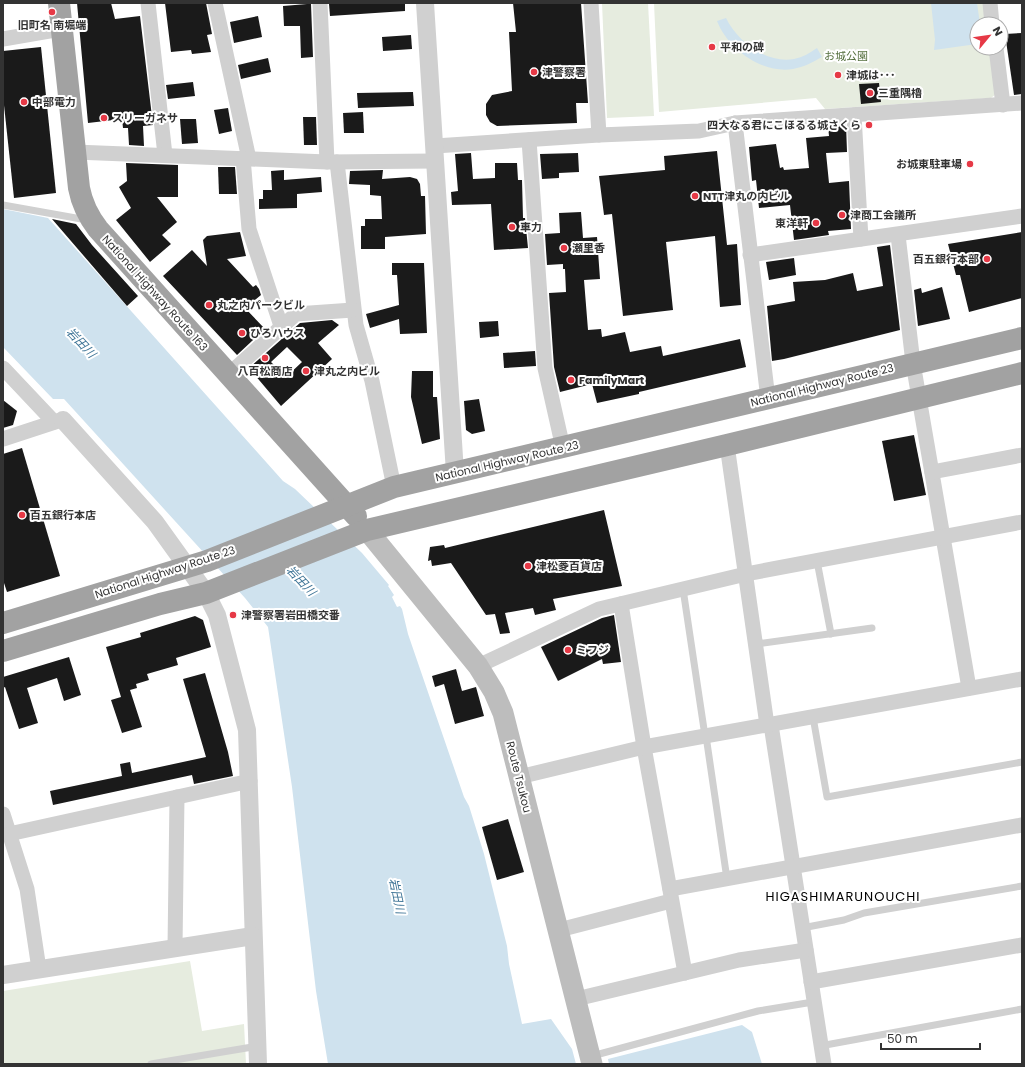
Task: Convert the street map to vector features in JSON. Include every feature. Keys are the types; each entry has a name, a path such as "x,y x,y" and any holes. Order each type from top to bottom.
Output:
{"highway":[{"name":"National Highway Route 163","path":"59,3 82,203 91,220 229,374 345,507 360,532"},
{"name":"National Highway Route 23","path":"3,623 197,564 394,487 1022,338"},
{"path":"3,651 212,590 360,532 728,445 1022,373"}],"main road":[{"name":"Route Tsukou","path":"360,532 478,666 491,685 503,713 591,1060"}],"street":[{"path":"148,3 165,156"},
{"path":"215,3 246,158 249,229 280,326"},
{"path":"320,3 332,162 356,325 372,381 394,487"},
{"path":"425,3 455,473"},
{"path":"591,3 599,135"},
{"path":"990,3 991,16"},
{"path":"3,39 61,29"},
{"path":"997,56 1003,105"},
{"path":"75,152 332,162 435,153 529,140 599,135 699,131 735,122 1022,103"},
{"path":"854,115 861,239"},
{"path":"735,122 768,399"},
{"path":"529,140 545,368 563,448"},
{"path":"750,255 898,235 1022,216"},
{"path":"898,235 913,363 969,688"},
{"path":"229,374 280,326 296,314 354,310"},
{"path":"3,368 58,421 197,564 212,590 217,615 247,730 250,781 253,936 258,1064"},
{"path":"3,439 58,421"},
{"path":"728,445 756,644 824,1064"},
{"path":"932,472 1022,455"},
{"path":"478,666 598,609 746,574 1022,522"},
{"path":"621,604 644,747 684,973"},
{"path":"519,777 644,747 1022,679"},
{"path":"9,834 250,781"},
{"path":"175,947 177,797"},
{"path":"3,814 27,889 39,969"},
{"path":"559,930 670,895 727,879 1022,824"},
{"path":"3,975 253,936"},
{"path":"811,982 1022,945"},
{"path":"576,999 739,960 806,950"}],"lane":[{"path":"3,205 91,220"},
{"path":"817,561 831,634"},
{"path":"683,589 727,879"},
{"path":"756,644 872,628"},
{"path":"813,717 827,797 1022,762"},
{"path":"802,928 844,920 864,913 1022,886"},
{"path":"591,1060 752,1013 813,1002"},
{"path":"820,1046 1022,1009"},
{"path":"151,1064 258,1046"}],"green space":[{"path":"602,3 648,3 654,116 607,118"},
{"name":"お城公園","path":"654,3 983,3 985,16 969,16 969,56 990,56 996,94 991,98 825,109 816,98 659,112"},
{"path":"190,961 202,1031 244,1024 246,1064 3,1064 3,991"}],"water":[{"path":"931,3 977,3 979,16 969,16 969,45 934,50 935,40"},
{"path":"726,18 737,35 754,49 763,54 783,60 794,59 806,55 817,48 822,57 805,66 793,69 781,70 770,68 748,57 729,41 717,21"},
{"name":"岩田川","path":"3,209 48,218 283,481 295,489 362,553 389,585 388,586 394,595 392,597 397,607 400,606 402,609 408,634 464,797 469,806 484,854 507,946 509,964 522,1024 551,1019 572,1049 576,1064 328,1064 316,991 292,787 268,627 245,598 64,399 53,399 3,347"},
{"path":"742,1025 752,1032 762,1064 609,1064 608,1059"}],"building":[{"path":"77,3 111,3 115,19 140,16 153,125 143,126 144,146 129,145 128,128 123,128 122,119 88,123"},
{"path":"165,3 206,3 212,34 207,35 211,52 192,54 191,50 171,52"},
{"path":"405,3 405,11 330,16 329,4"},
{"path":"513,3 581,3 588,103 576,103 577,123 497,126 490,122 486,115 486,104 492,95 512,91 509,32 516,32"},
{"path":"311,4 313,57 301,58 300,26 284,26 283,6"},
{"path":"258,16 262,37 234,43 230,22"},
{"path":"1022,33 1022,94 1014,95 1008,56 1009,34"},
{"path":"411,35 412,49 383,51 382,37"},
{"path":"41,47 56,193 14,198 3,96 3,51"},
{"path":"268,58 271,72 241,79 238,65"},
{"path":"193,82 195,96 168,99 166,85"},
{"name":"三重隅櫓","path":"879,83 881,102 861,104 859,84"},
{"path":"413,92 414,106 358,108 357,93"},
{"path":"228,108 232,131 219,134 214,110"},
{"path":"363,112 364,133 344,133 343,113"},
{"path":"303,117 316,117 317,145 304,145"},
{"path":"180,119 196,119 198,143 182,144"},
{"path":"846,124 847,152 826,153 829,183 849,181 851,229 828,231 829,235 794,240 790,205 759,208 756,180 752,181 749,147 776,144 780,168 783,167 784,170 809,168 806,138 829,136 828,126"},
{"path":"717,151 727,245 737,244 741,305 720,307 715,236 666,242 673,310 623,316 612,214 604,215 599,176 665,170 664,156"},
{"path":"471,153 473,179 495,178 495,163 517,163 518,180 522,180 523,218 525,218 528,248 494,250 491,204 452,205 451,192 458,191 455,154"},
{"path":"578,153 579,172 559,173 559,178 542,179 540,154"},
{"path":"126,163 178,165 178,197 157,197 177,222 162,235 171,244 150,262 116,220 131,208 119,187 127,181"},
{"path":"218,167 235,167 237,194 219,194"},
{"path":"284,170 284,180 321,177 322,192 297,194 297,208 259,209 259,199 263,199 263,190 272,190 271,171"},
{"path":"383,170 382,179 410,177 417,179 420,184 421,196 425,196 426,234 385,237 385,249 361,249 361,226 365,226 365,219 382,219 381,196 370,195 370,185 349,184 350,171"},
{"path":"581,212 583,238 597,237 600,279 584,280 588,330 601,329 602,337 625,332 630,352 661,346 663,356 740,339 746,367 597,403 592,384 560,392 554,367 549,293 566,292 565,269 563,269 563,264 547,265 545,234 560,233 559,213"},
{"path":"52,219 76,224 92,245 138,296 127,306"},
{"path":"240,232 246,256 227,259 253,287 256,285 259,289 261,295 245,308 265,329 237,355 163,276 192,250 207,266 203,240 207,236"},
{"name":"百五銀行本部","path":"1022,232 1022,298 969,312 960,275 956,275 948,244"},
{"path":"890,245 900,330 772,361 767,306 795,301 793,282 825,280 853,273 857,291 883,286 877,247"},
{"path":"794,258 796,275 769,280 766,262"},
{"path":"392,263 424,263 427,333 400,334 399,319 370,328 366,314 399,305 397,275 392,275"},
{"path":"942,287 950,319 918,326 914,290 921,288 922,293"},
{"path":"332,320 339,325 318,343 332,359 281,406 249,368 300,323","holes":["287,347 302,362 286,377 271,362"]},
{"path":"498,321 499,336 480,338 479,322"},
{"path":"535,351 536,366 504,368 503,353"},
{"path":"412,371 433,371 433,397 437,397 440,439 422,444 411,397"},
{"path":"479,399 485,431 472,434 466,430 464,401"},
{"path":"3,400 17,411 13,425 3,428"},
{"path":"914,435 926,495 894,501 882,441"},
{"name":"百五銀行本店","path":"22,448 60,576 7,592 3,580 3,454"},
{"path":"604,510 622,586 553,599 556,610 535,615 533,608 505,613 510,633 500,634 495,614 486,615 451,563 432,566 431,560 428,561 430,547 444,545 445,548"},
{"path":"614,615 621,662 603,664 602,659 558,681 541,647 602,618"},
{"path":"195,616 203,620 211,647 176,658 178,665 147,674 149,680 136,684 137,688 130,690 142,727 122,733 111,700 121,697 106,647 141,637 140,633"},
{"path":"69,657 81,695 64,701 57,678 27,688 38,723 19,729 5,687 3,688 3,677"},
{"path":"456,669 462,691 476,687 484,716 455,724 444,684 435,687 432,676"},
{"path":"205,673 228,752 233,776 194,784 192,775 53,805 50,791 122,776 120,764 130,762 132,773 206,757 183,679"},
{"path":"508,819 524,872 497,880 482,827"}],"place":[{"name":"旧町名 南堀端","path":"52,12"},
{"name":"平和の碑","path":"712,47"},
{"name":"津警察署","path":"534,72"},
{"name":"津城は･･･","path":"838,75"},
{"name":"三重隅櫓","path":"870,93"},
{"name":"中部電力","path":"24,102"},
{"name":"スリーガネサ","path":"104,118"},
{"name":"四大なる君にこほるる城さくら","path":"869,125"},
{"name":"お城東駐車場","path":"970,164"},
{"name":"NTT津丸の内ビル","path":"695,196"},
{"name":"津商工会議所","path":"842,215"},
{"name":"東洋軒","path":"816,223"},
{"name":"車力","path":"512,227"},
{"name":"瀬里香","path":"564,248"},
{"name":"百五銀行本部","path":"987,259"},
{"name":"丸之内パークビル","path":"209,305"},
{"name":"ひろハウス","path":"242,333"},
{"name":"八百松商店","path":"265,358"},
{"name":"津丸之内ビル","path":"306,371"},
{"name":"FamilyMart","path":"571,380"},
{"name":"百五銀行本店","path":"22,515"},
{"name":"津松菱百貨店","path":"528,566"},
{"name":"津警察署岩田橋交番","path":"233,615"},
{"name":"ミフジ","path":"568,650"}],"district":[{"name":"HIGASHIMARUNOUCHI","path":"843,896"}]}
